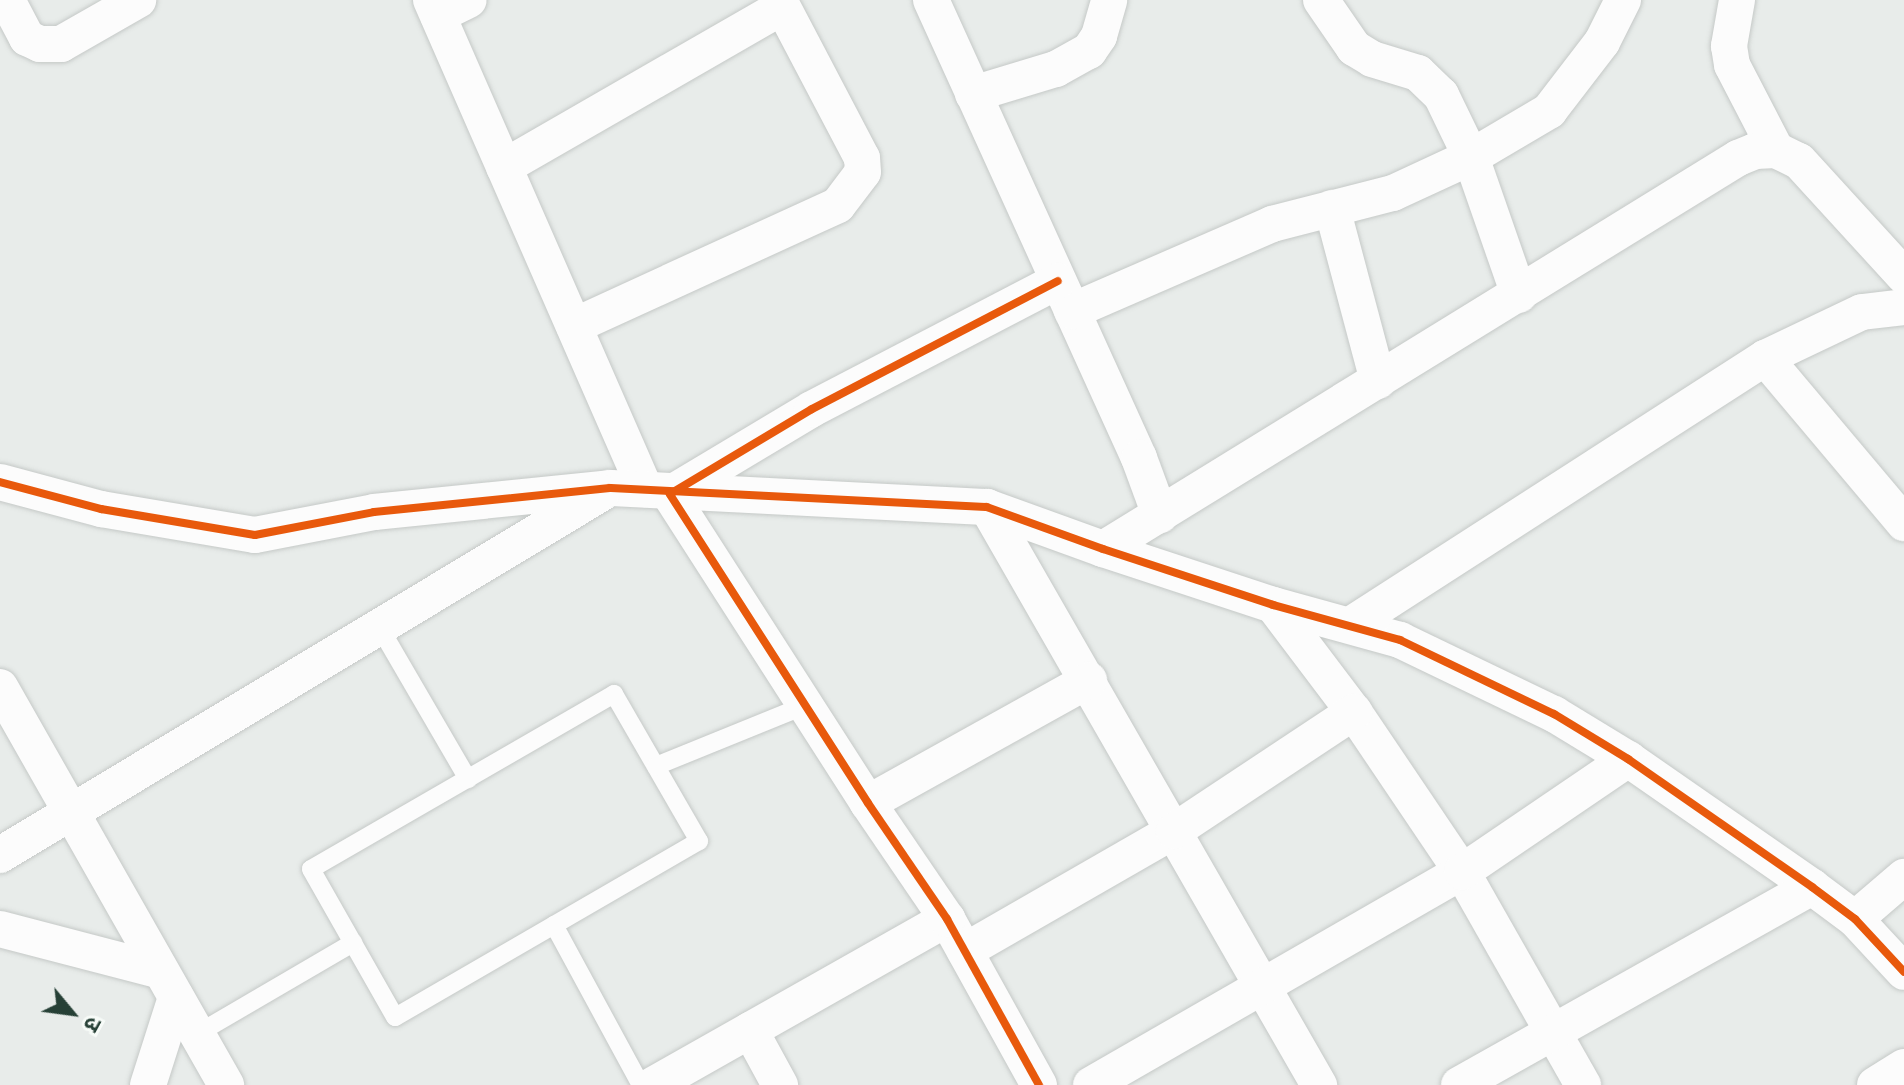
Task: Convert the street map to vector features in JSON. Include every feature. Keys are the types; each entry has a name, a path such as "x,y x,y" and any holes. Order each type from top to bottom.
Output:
{"street":[{"path":"7,0 27,38 40,44 61,44 138,0"},
{"path":"931,0 1139,458 1160,515"},
{"path":"973,94 1056,69 1089,51 1099,36 1109,0"},
{"path":"1321,0 1354,48 1372,59 1418,73 1441,95 1471,157 1519,295"},
{"path":"657,491 812,409 1065,296 1272,224 1393,193 1471,157 1549,111 1588,64 1623,0"},
{"path":"1737,0 1729,46 1732,65 1776,150"},
{"path":"504,167 781,3 862,158 863,172 838,205 574,326"},
{"path":"446,5 504,167 574,326 657,491 806,705 947,919 1039,1085"},
{"path":"1103,549 1738,158 1755,151 1776,150 1799,161 1904,276"},
{"path":"1332,208 1378,381"},
{"path":"1352,624 1765,358 1862,312 1904,307"},
{"path":"1765,358 1904,523"},
{"path":"0,482 101,509 255,535 374,512 610,488 987,507 1273,605 1352,624 1400,640 1540,707 1628,759 1812,887 1855,919 1904,972"},
{"path":"0,855 610,488"},
{"path":"987,507 1319,1085"},
{"path":"1273,605 1354,712 1462,872 1583,1085"},
{"path":"868,803 1089,680"},
{"path":"0,687 226,1085"},
{"path":"965,951 1174,831 1354,712"},
{"path":"1091,1085 1462,872 1628,759"},
{"path":"1855,919 1904,877"},
{"path":"1459,1085 1812,887"},
{"path":"653,1085 947,919"},
{"path":"0,929 168,984"},
{"path":"148,1085 168,984"},
{"path":"750,1030 780,1085"},
{"path":"1875,1085 1904,1067"}],"lane":[{"path":"380,628 468,779"},
{"path":"614,694 699,841 395,1017 311,869 468,779 614,694"},
{"path":"656,766 806,705"},
{"path":"554,925 641,1085"},
{"path":"197,1034 353,943"}],"cycle path":[{"path":"1039,1085 947,919 868,803 670,494 812,409 1058,281"},
{"path":"0,482 101,509 255,535 374,512 610,488 987,507 1273,605 1400,640 1554,714 1628,759 1812,887 1855,919 1904,972"}]}
